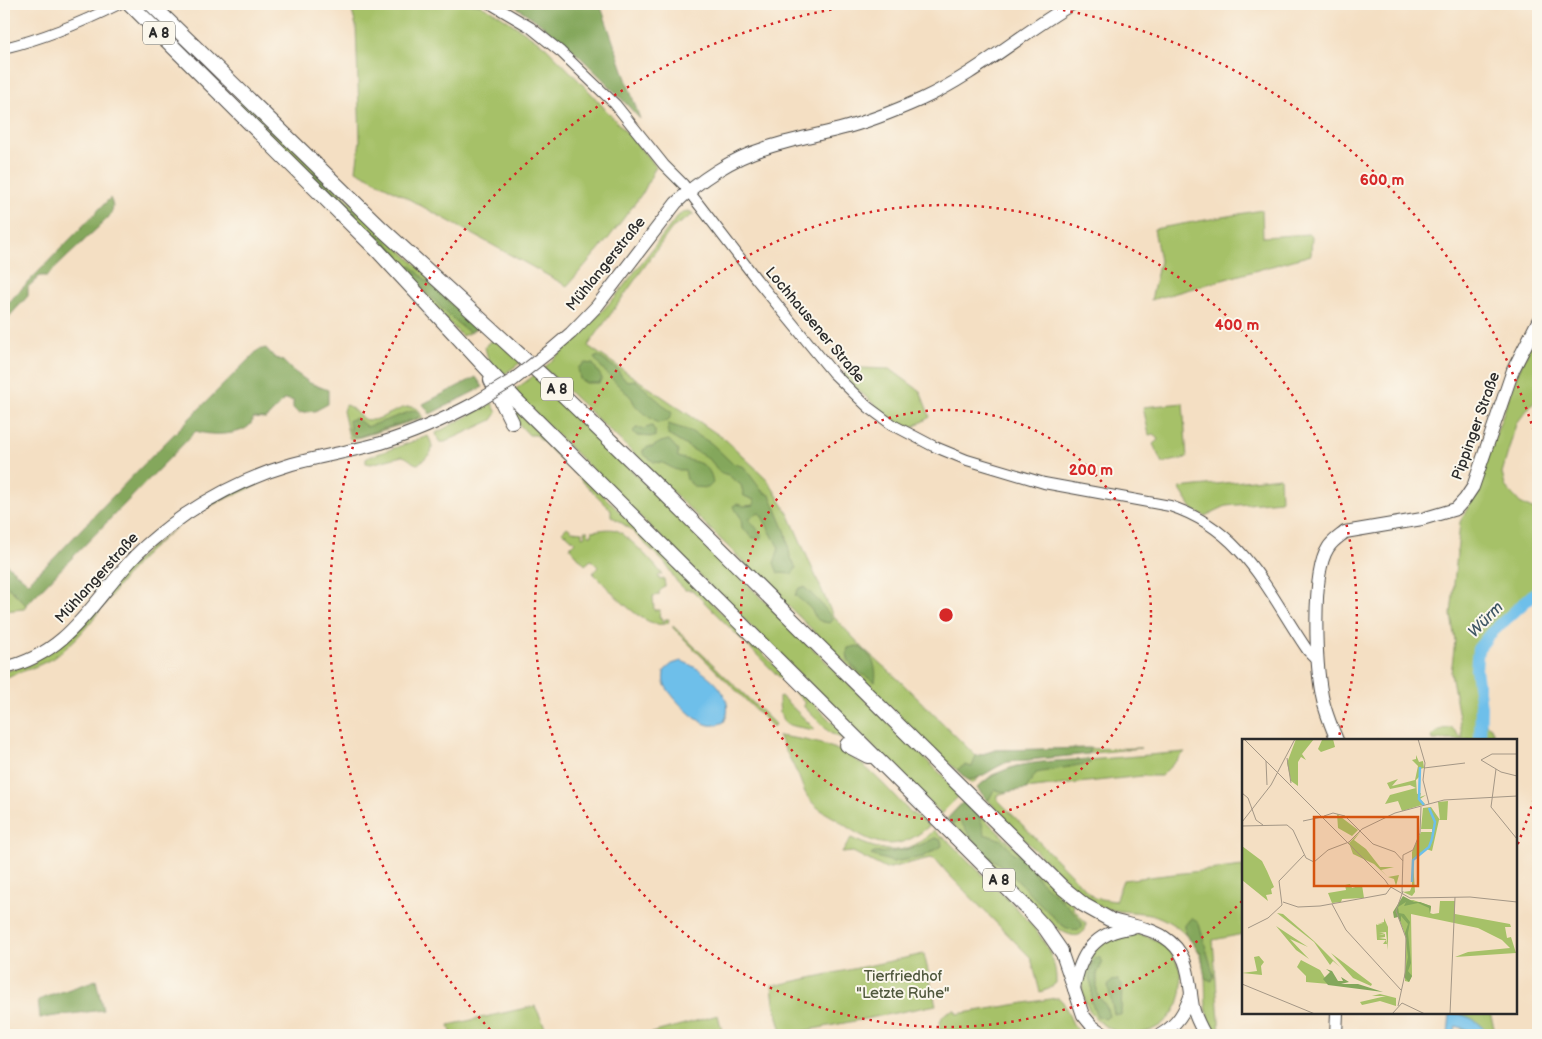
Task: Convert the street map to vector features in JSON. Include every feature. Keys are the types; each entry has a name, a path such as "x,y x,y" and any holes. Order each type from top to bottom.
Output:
{"highway":[{"name":"A 8","path":"130,4 378,250 516,400 1027,908 1046,928 1061,951"},
{"name":"A 8","path":"151,4 381,228 564,395 1062,888 1084,905 1109,919"},
{"path":"484,366 512,422"},
{"path":"847,746 882,764"}],"main road":[{"name":"Mühlangerstraße","path":"4,668 39,656 63,639 138,554 170,526 208,500 265,472 382,442 446,419 513,380 571,333 597,306 655,229 687,192 735,161 760,149 863,123 944,89 1072,4"},
{"name":"Pippinger Straße","path":"1336,739 1322,698 1318,661 1317,589 1322,561 1328,548 1334,540 1345,532 1422,519 1456,509 1473,487 1513,370 1538,321"},
{"path":"1109,919 1151,931 1165,938 1177,948 1185,961 1190,976 1193,1007 1205,1035"},
{"path":"1074,989 1079,965 1084,954 1092,945 1112,932 1136,927"},
{"path":"1061,951 1084,1015 1094,1030 1105,1035"},
{"path":"1160,1035 1169,1030 1179,1019 1187,1006 1191,991"},
{"path":"1336,1035 1337,1014"}],"street":[{"path":"4,48 60,32 119,4"},
{"name":"Lochhausener Straße","path":"491,4 530,27 561,52 615,104 833,373 868,407 891,424 933,446 967,460 1044,483 1170,506 1204,520 1226,536 1240,550 1308,651 1318,661"}],"green space":[{"path":"350,4 479,4 498,14 545,46 589,91 656,166 644,191 608,239 567,286 356,170 360,140 356,26"},
{"path":"511,4 600,4 640,119 564,42"},
{"path":"242,98 479,325 472,332 462,336 237,104"},
{"path":"315,172 357,213 353,216 323,190 310,173"},
{"path":"110,198 113,208 108,218 47,276 40,276 28,287 28,296 4,322 4,307"},
{"path":"1262,210 1263,237 1309,234 1312,236 1311,255 1151,300 1160,261 1154,229"},
{"path":"689,211 694,214 672,228 588,346 726,440 767,479 789,515 833,616 865,650 899,680 976,756 996,750 1141,748 1007,762 983,774 972,784 927,743 626,446 544,368 615,297 677,217 683,212"},
{"path":"378,233 400,256 397,259 375,237"},
{"path":"410,265 476,328 470,333 451,318 410,275 407,268"},
{"path":"1538,329 1538,396 1516,424 1502,473 1505,486 1520,503 1532,509 1538,509 1538,595 1491,633 1476,668 1486,724 1491,727 1496,739 1463,739 1451,673 1455,641 1451,615 1460,522 1475,494 1516,377"},
{"path":"496,339 521,362 502,376 493,366 485,347"},
{"path":"266,348 275,358 282,360 310,383 328,390 328,404 315,411 298,413 293,408 294,401 285,399 266,419 254,418 245,429 224,434 196,431 26,605 4,582 4,562 28,583 258,350"},
{"path":"598,356 617,369 623,378 628,381 635,380 672,413 668,421 658,423 641,411 630,396 594,358"},
{"path":"585,363 593,364 602,378 599,383 586,383 580,379 578,368"},
{"path":"859,368 890,369 920,391 930,417 910,429 892,420 841,375"},
{"path":"536,374 569,409 961,794 941,814 513,391"},
{"path":"476,377 483,387 430,414 423,404"},
{"path":"509,402 848,738 848,741 830,733 804,707 804,702 692,590 685,590 677,582 665,563 629,528 611,516 611,510 536,435 529,435 516,421"},
{"path":"492,403 497,413 492,420 445,442 439,442 436,433"},
{"path":"1183,403 1187,458 1162,463 1153,444 1158,440 1154,434 1149,435 1143,407"},
{"path":"345,405 368,420 380,418 406,407 418,409 423,418 351,440 343,411"},
{"path":"415,410 419,414 418,418 357,437 351,435 349,420 356,418 367,427"},
{"path":"668,424 690,431 711,443 732,463 744,467 762,491 770,495 786,533 790,556 796,568 792,574 778,573 774,563 779,548 760,513 749,519 762,535 760,539 753,538 742,528 741,518 733,506 737,504 745,506 754,505 754,500 744,496 741,485 728,475 719,472 712,462 668,435"},
{"path":"652,426 655,431 655,437 637,436 633,431 636,428 643,429"},
{"path":"428,436 432,446 431,452 418,464 402,456 371,464 366,463 366,459 369,457"},
{"path":"669,440 678,450 678,457 701,464 709,470 713,483 708,488 695,487 687,480 685,470 676,470 663,463 654,462 643,454 643,450 648,447"},
{"path":"1280,477 1281,501 1226,506 1205,516 1193,510 1179,488"},
{"path":"259,479 262,481 259,484 216,503 186,520 149,551 125,577 92,621 67,647 53,658 35,667 4,678 4,672 33,663 147,550 198,510"},
{"path":"567,527 572,531 582,532 582,537 585,536 584,531 588,531 589,535 592,535 592,531 616,530 633,543 662,574 658,576 660,580 664,579 665,586 659,592 659,595 653,596 654,610 660,610 659,618 662,618 662,622 665,622 665,619 669,619 668,623 659,624 649,621 638,615 617,598 593,573 598,567 591,560 585,565 571,549 570,547 575,542 562,532"},
{"path":"4,583 26,605 24,609 4,611"},
{"path":"804,587 820,602 830,615 833,620 830,623 816,618 808,606 795,595 799,588"},
{"path":"673,626 775,724 774,726 673,628"},
{"path":"857,646 870,656 876,676 875,682 855,668 848,659 848,648"},
{"path":"781,696 814,728 813,730 786,723 779,707 779,697"},
{"path":"1452,728 1463,739 1433,739 1432,736 1441,729"},
{"path":"778,736 805,740 848,755 871,772 908,810 929,826 916,836 893,844 871,840 860,835 813,804 804,790"},
{"path":"1090,748 1089,754 1007,762 968,780 957,770 965,765 972,767 976,756 996,750"},
{"path":"1185,752 1161,776 1142,776 1015,790 997,795 997,799 1094,898 1115,901 1123,880 1242,866 1242,934 1213,940 1220,1034 1214,1033 1209,1022 1203,964 1200,953 1188,937 1177,927 1156,916 1108,909 1089,900 1044,859 977,788 992,775 1016,766"},
{"path":"1089,759 1090,763 1036,773 1026,789 1006,792 994,790 988,801 977,788 1001,772 1015,767 1044,762"},
{"path":"965,800 1074,905 1073,908 1086,923 1082,933 1074,936 1051,923 947,819"},
{"path":"965,800 978,816 984,834 1002,840 1013,853 1022,857 1040,881 1077,916 1082,923 1082,928 1070,929 1059,923 1006,869 985,854 960,821 951,824 947,819"},
{"path":"934,830 941,837 945,838 1015,906 1035,929 1051,955 1055,969 1056,983 1049,989 1040,992 1031,958 937,861 930,858 886,869 853,852 842,853 851,838 874,847 894,850 914,845"},
{"path":"935,838 941,840 942,846 923,857 893,862 871,855 874,853 906,850"},
{"path":"1192,917 1199,924 1214,976 1212,981 1205,978 1201,953 1185,934 1185,925"},
{"path":"1132,934 1142,935 1160,942 1174,956 1181,974 1181,994 1174,1012 1160,1026 1142,1033 1132,1034 1122,1033 1104,1026 1090,1012 1083,994 1082,984 1083,974 1090,956 1104,942 1122,935"},
{"name":"Tierfriedhof \"Letzte Ruhe\"","path":"924,954 936,1005 783,1035 774,1003 772,986"},
{"path":"1094,957 1100,958 1103,962 1097,974 1097,994 1106,1006 1109,1016 1105,1019 1097,1016 1091,1001 1092,987 1089,977"},
{"path":"96,980 103,1010 40,1018 38,1000"},
{"path":"1118,980 1122,984 1121,1015 1114,1014 1108,986 1112,981"},
{"path":"1056,998 1063,1002 1073,1024 1082,1035 1016,1033 1016,1035 940,1035 941,1018 950,1011 955,1010 957,1014"},
{"path":"535,1006 549,1035 452,1035 449,1025"},
{"path":"1462,1014 1490,1014 1496,1035 1462,1035"},
{"path":"718,1015 723,1035 644,1035"}],"water":[{"path":"681,661 700,670 717,684 727,702 724,722 717,725 703,723 684,708 667,688 664,683 664,671 672,664"},
{"path":"1450,1014 1458,1014 1472,1019 1482,1026 1489,1035 1475,1035 1471,1031 1456,1026 1454,1035 1448,1035"}],"waterway":[{"name":"Würm","path":"1480,739 1481,707 1476,669 1478,649 1490,634 1538,590"}]}
